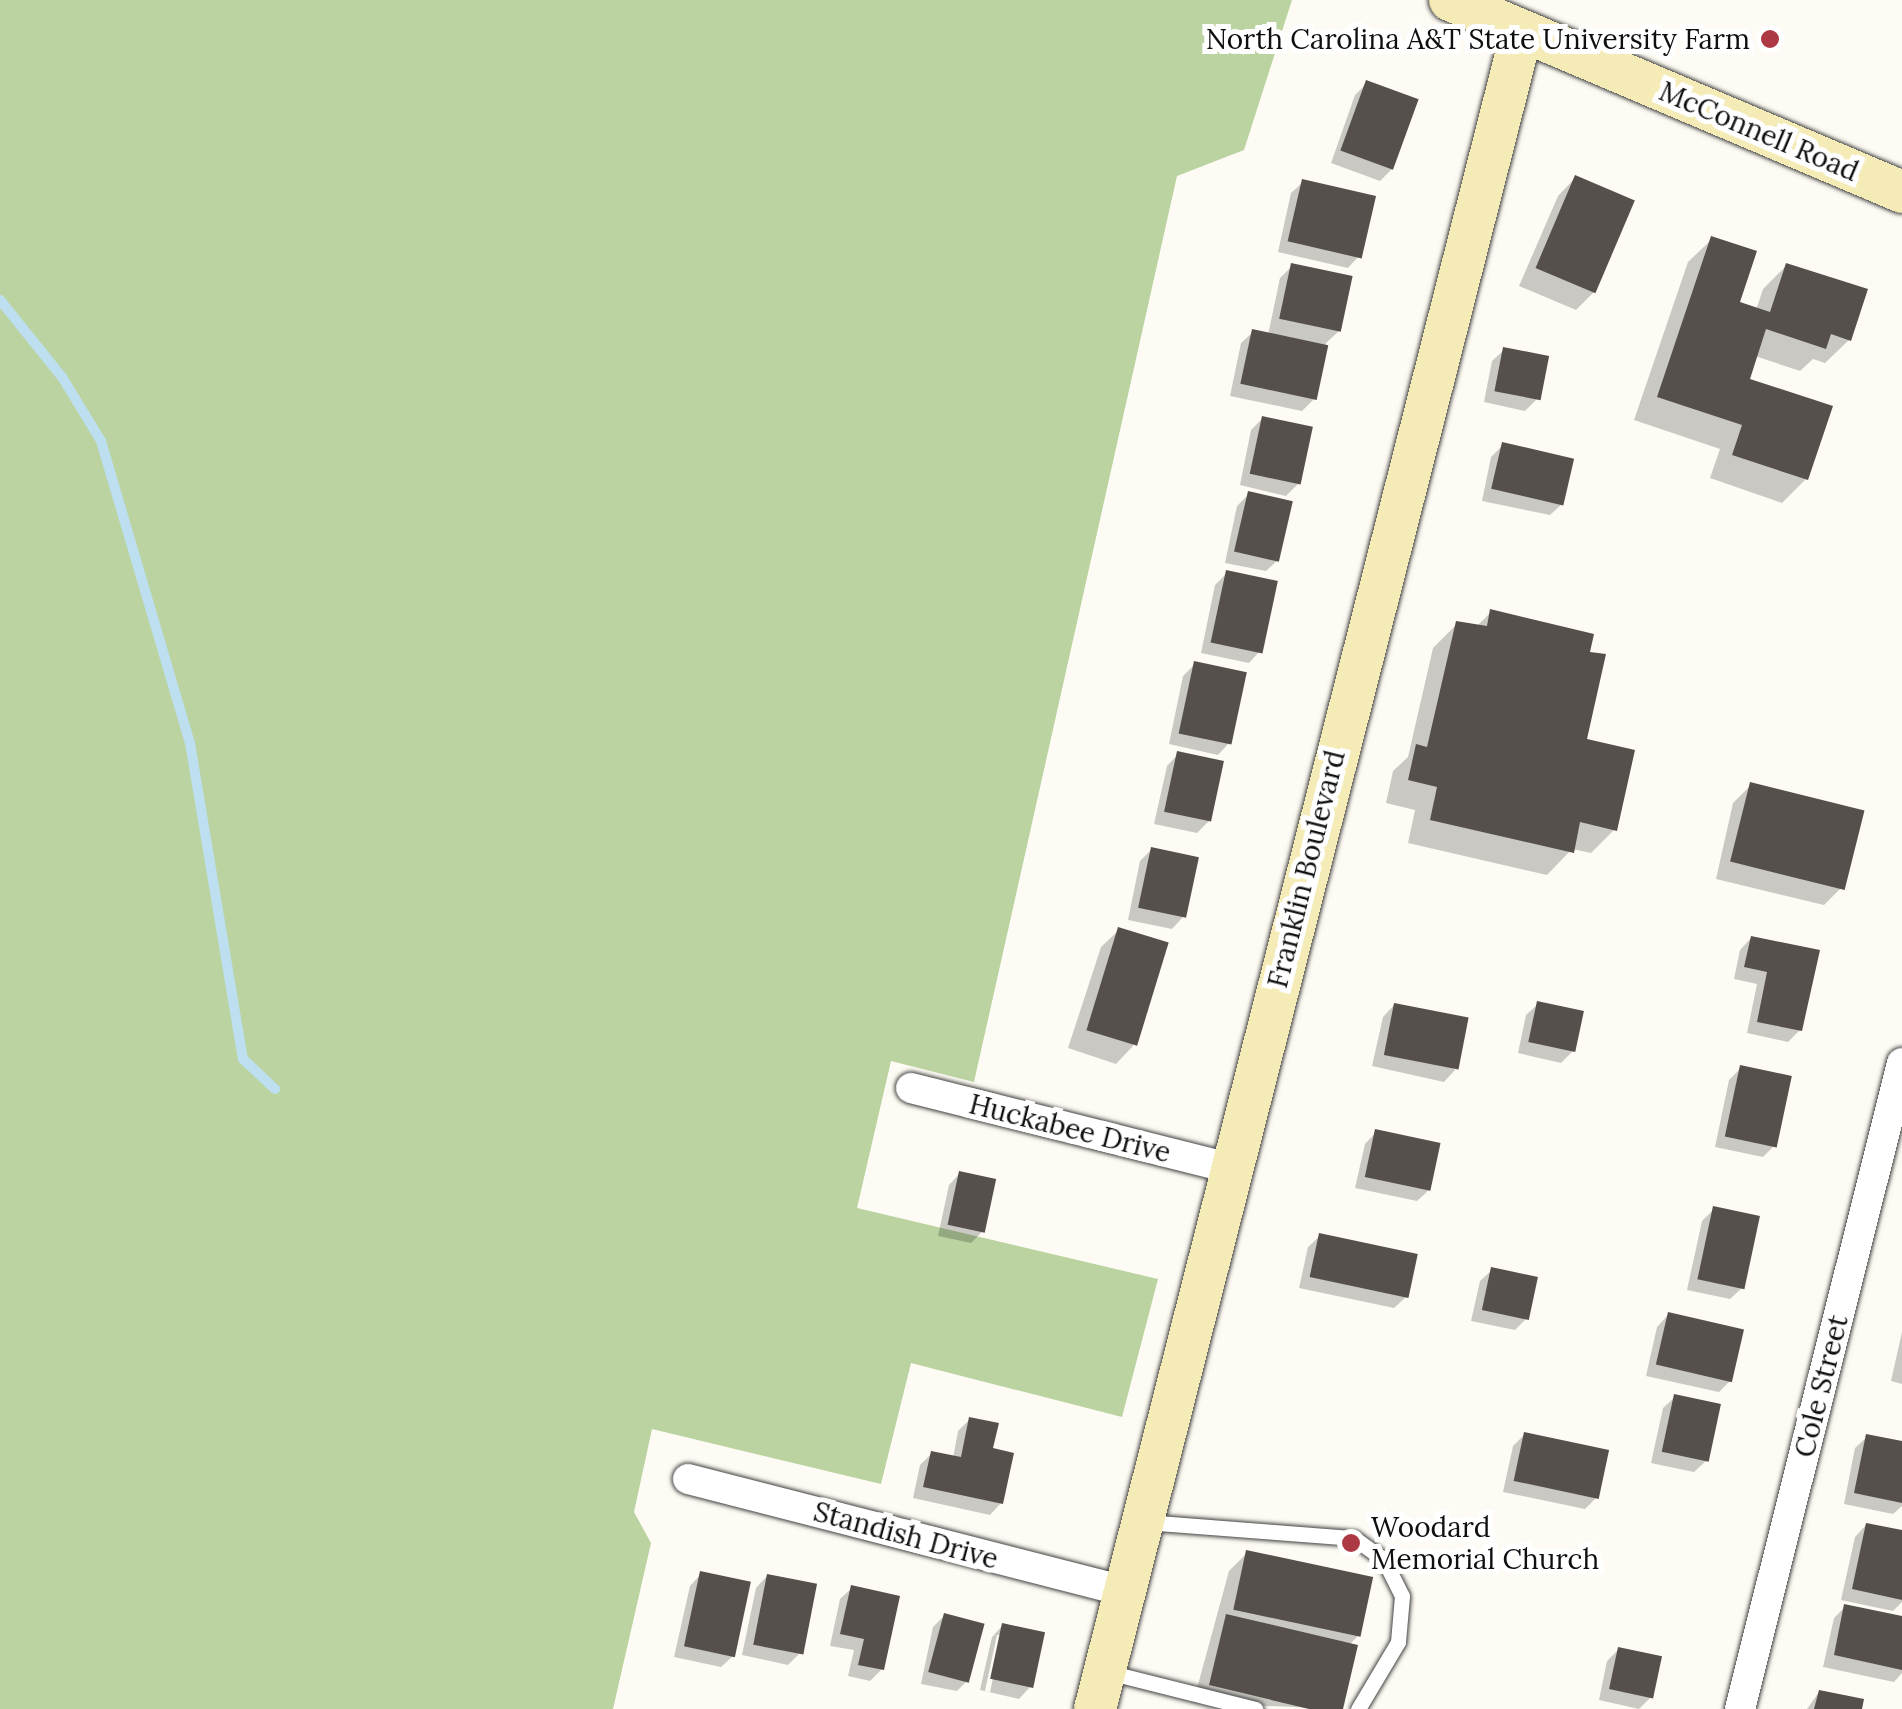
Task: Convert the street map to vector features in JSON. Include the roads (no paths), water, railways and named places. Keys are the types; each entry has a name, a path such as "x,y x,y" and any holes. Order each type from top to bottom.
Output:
{"street":[{"name":"McConnell Road","path":"1450,0 1902,192"},
{"name":"Franklin Boulevard","path":"1099,1690 1522,31"},
{"name":"Cole Street","path":"1740,1709 1902,1063"},
{"name":"Huckabee Drive","path":"911,1088 1230,1168"},
{"name":"Standish Drive","path":"688,1479 1123,1592"}],"lane":[{"path":"1141,1522 1354,1538 1384,1560 1402,1596 1398,1642 1358,1709"},
{"path":"1099,1690 1254,1709"}],"waterway":[{"path":"0,300 62,377 101,441 190,743 243,1059 275,1089"}],"place":[{"name":"North Carolina A&T State University Farm","path":"1770,39"},
{"name":"Woodard Memorial Church","path":"1351,1543"}]}
